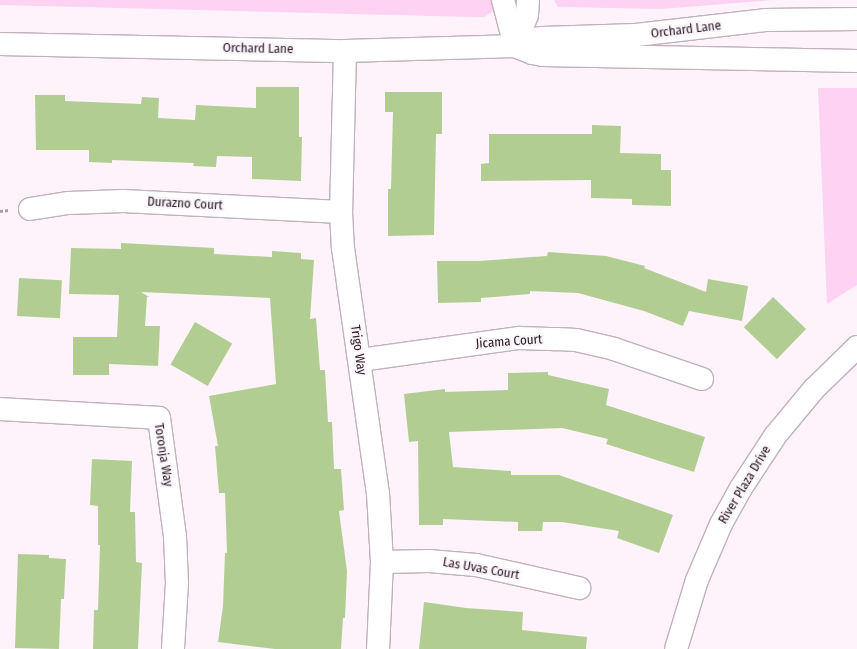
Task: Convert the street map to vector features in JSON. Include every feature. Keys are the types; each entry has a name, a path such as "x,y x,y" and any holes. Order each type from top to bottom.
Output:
{"street":[{"path":"504,0 515,46"},
{"path":"515,46 527,15 528,0"},
{"name":"Orchard Lane","path":"0,44 345,51 515,46 532,39 636,36 765,20 857,19"},
{"name":"Orchard Lane","path":"515,46 532,53 543,54 857,61"},
{"name":"Trigo Way","path":"345,51 341,212 343,248 378,493 382,562 378,649"},
{"name":"Durazno Court","path":"30,209 69,202 123,201 341,212"},
{"name":"Jicama Court","path":"360,360 519,338 576,340 614,349 702,379"},
{"name":"River Plaza Drive","path":"676,649 697,580 721,524 741,488 775,436 814,389 857,347"},
{"name":"Toronja Way","path":"0,409 159,418 175,536 177,583 173,649"},
{"name":"Las Uvas Court","path":"382,562 430,561 476,565 579,588"}],"shaded area":[{"path":"0,0 495,0 493,11 484,17 471,17 0,5"},
{"path":"554,0 772,0 662,9 558,7"},
{"path":"818,88 857,88 857,285 827,304"}],"building":[{"path":"256,87 299,87 299,137 302,137 301,181 252,179 252,157 217,156 216,167 193,166 194,163 112,160 112,163 89,162 89,150 36,150 35,95 65,95 65,101 141,104 142,97 159,98 158,118 195,120 196,105 256,108"},
{"path":"385,92 442,92 442,134 436,134 434,235 388,236 388,189 391,189 393,112 385,112"},
{"path":"592,125 621,126 620,153 661,154 661,170 671,170 671,206 632,205 632,199 591,198 591,180 481,181 481,164 489,163 489,134 592,134"},
{"path":"121,243 214,248 214,254 272,257 272,251 301,253 301,259 314,260 310,319 316,318 320,370 325,370 328,422 332,422 334,469 341,469 344,510 339,511 347,571 345,618 343,618 341,649 275,649 218,642 223,606 225,553 227,553 225,493 219,493 215,446 218,446 209,396 276,384 270,298 141,292 149,297 147,297 145,326 160,326 158,366 109,364 109,375 73,375 73,337 117,337 119,295 69,294 71,248 121,249"},
{"path":"548,252 606,256 645,266 644,268 706,292 708,279 748,286 742,321 689,311 683,326 644,311 578,293 530,291 530,294 481,298 481,302 438,303 437,261 479,261 547,256"},
{"path":"19,278 62,280 60,318 17,316"},
{"path":"773,297 806,329 777,359 744,327"},
{"path":"195,322 232,344 208,386 170,364"},
{"path":"548,372 548,375 609,389 606,405 705,437 694,472 606,444 608,439 562,428 449,432 453,467 511,471 511,475 559,475 673,515 659,553 617,538 619,531 562,522 543,522 542,531 518,531 518,522 443,519 443,525 419,525 418,441 409,442 404,394 445,389 445,392 508,390 508,373"},
{"path":"92,459 132,461 130,512 135,512 136,562 142,563 138,649 93,649 94,610 98,610 100,545 98,545 98,506 90,505"},
{"path":"18,554 49,555 49,558 66,559 64,599 61,599 59,649 15,648"},
{"path":"424,602 466,608 523,612 522,630 587,637 586,649 419,649"}]}
